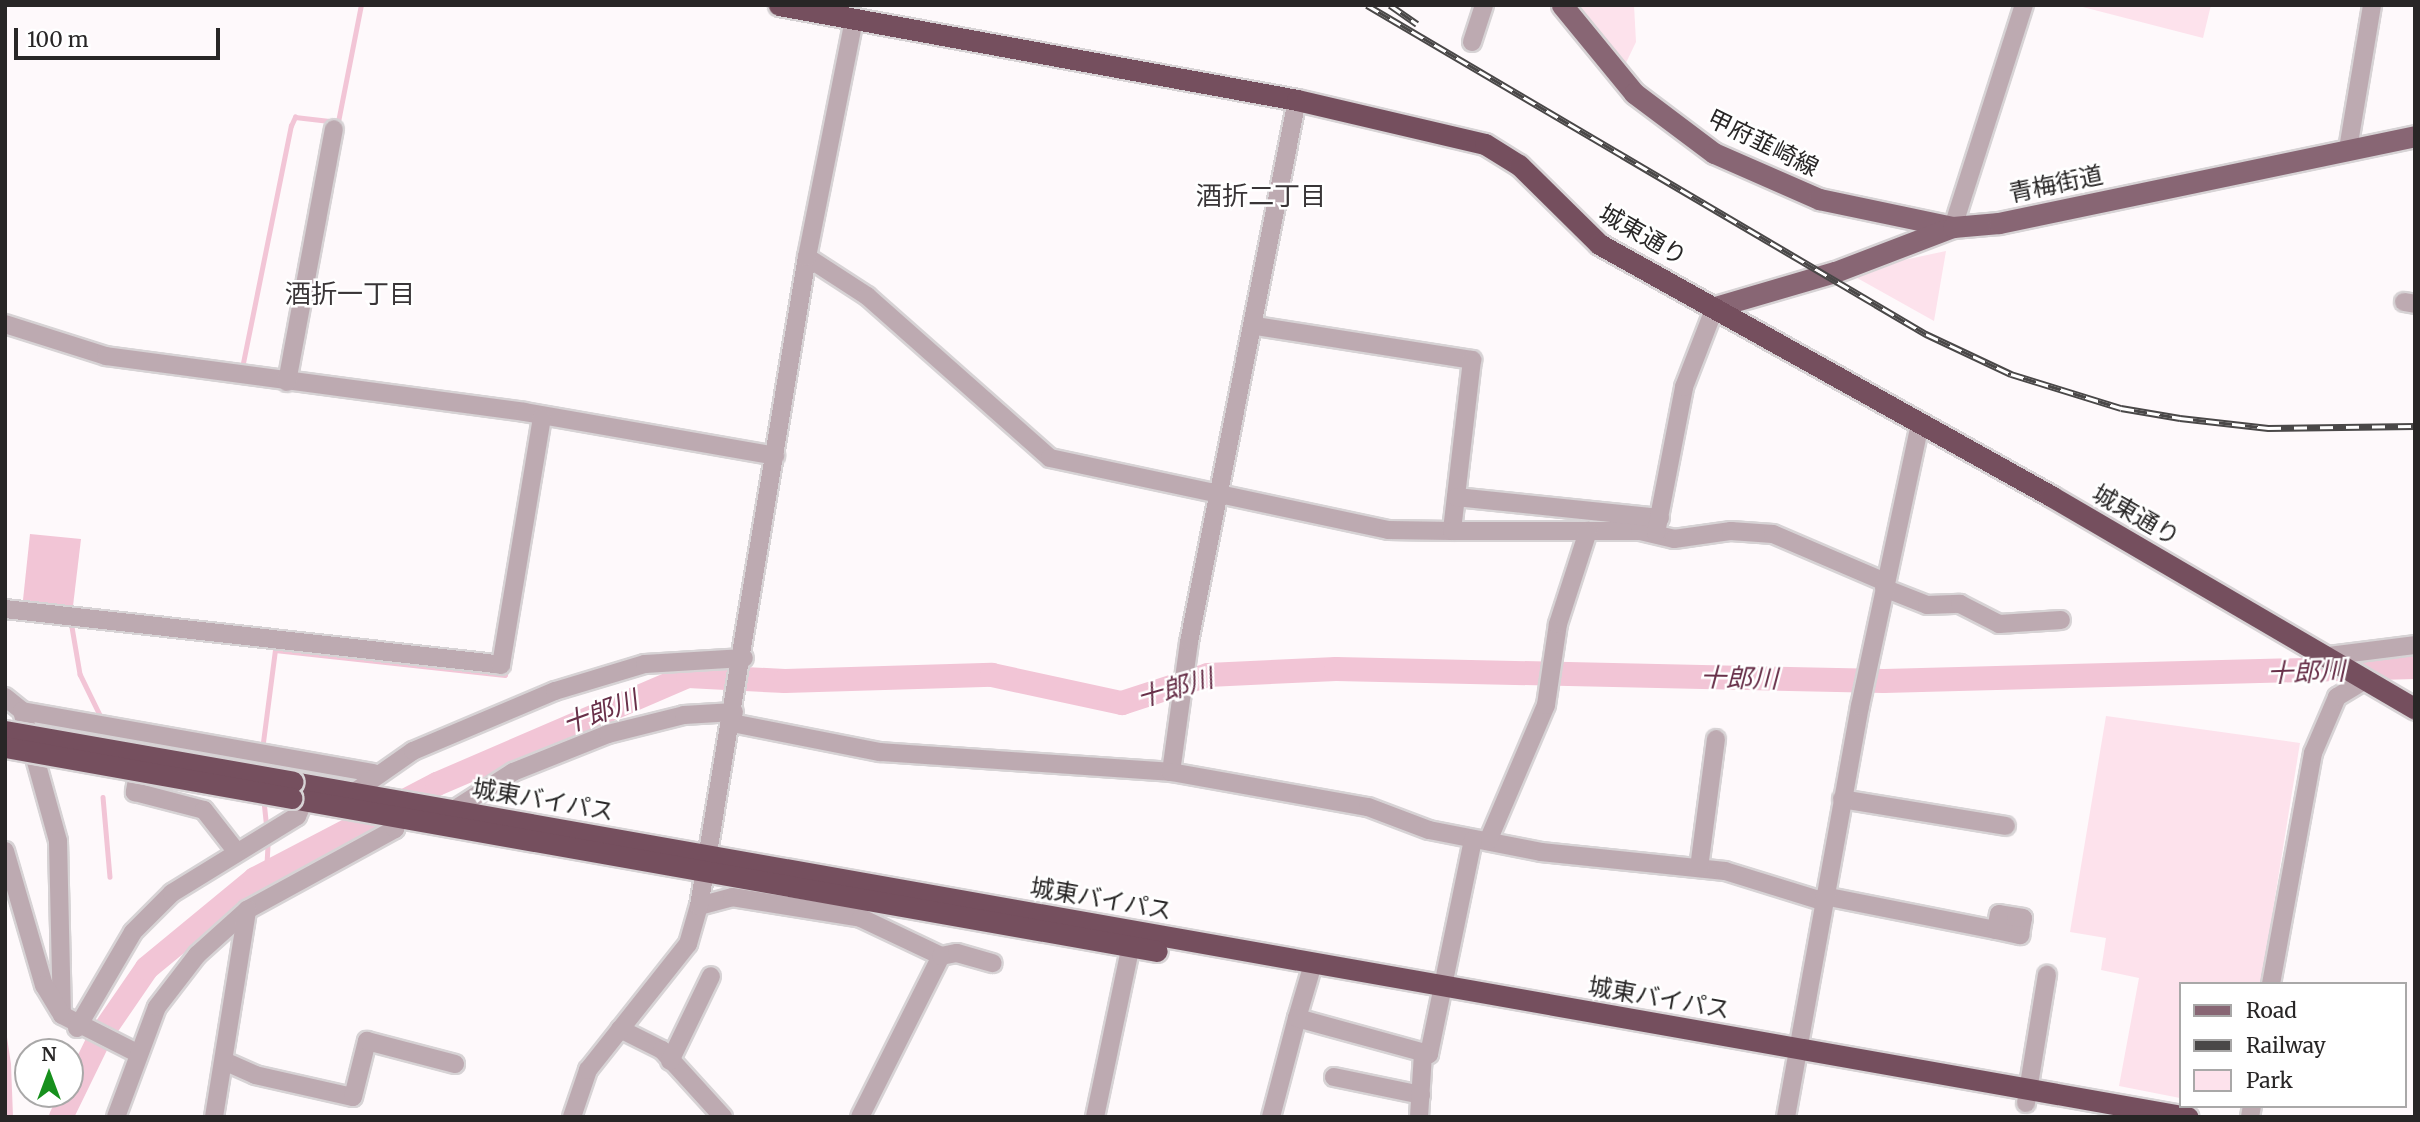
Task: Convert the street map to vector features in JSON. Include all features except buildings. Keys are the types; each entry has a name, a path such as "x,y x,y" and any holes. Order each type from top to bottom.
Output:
{"highway":[{"name":"城東通り","path":"779,5 846,14 1297,100 1485,144 1519,164 1599,244 1920,423 2360,682 2415,709"},
{"name":"城東バイパス","path":"5,731 296,793"},
{"name":"城東バイパス","path":"5,747 296,793 442,809 708,863 1132,939 2027,1096 2188,1117"},
{"name":"城東バイパス","path":"351,798 398,817 708,863"},
{"name":"城東バイパス","path":"2027,1096 2102,1117"}],"main road":[{"name":"甲府韮崎線","path":"1562,5 1634,93 1714,153 1819,199 1953,227"},
{"name":"青梅街道","path":"1715,307 1835,272 1953,227 2000,223 2415,136"}],"street":[{"path":"1472,41 1484,5"},
{"path":"1953,227 2024,5"},
{"path":"2348,149 2372,5"},
{"path":"572,1117 580,1086 620,1029 683,952 699,906 744,658 846,14"},
{"path":"1171,772 1189,642 1222,496 1297,100"},
{"path":"287,382 334,129"},
{"path":"807,257 867,296 1036,452 1222,496 1388,530 1588,531 1658,525"},
{"path":"1658,525 1684,387 1715,307"},
{"path":"5,324 106,356 542,418 775,456"},
{"path":"1255,326 1472,360 1452,530"},
{"path":"5,609 501,665 542,418"},
{"path":"1786,1117 1842,799 1884,585 1920,423"},
{"path":"1456,497 1658,525 1674,539 1731,531 1773,534 1927,605 1960,604 1999,624 2061,620"},
{"path":"1297,1018 1429,1054 1441,993 1481,840 1550,687 1555,645 1588,531"},
{"path":"2320,657 2415,645"},
{"path":"351,798 374,773 555,691 645,664 744,658"},
{"path":"2272,982 2313,753 2337,697 2360,682"},
{"path":"5,697 22,711 374,773"},
{"path":"22,711 58,841 62,1015"},
{"path":"442,809 513,772 608,734 684,715 734,713 880,752 1171,772 1368,807 1481,840 1541,852 1699,868 1781,884 1823,899 1996,930"},
{"path":"145,733 135,792 204,810 243,847"},
{"path":"1699,868 1716,739"},
{"path":"80,1029 133,932 172,894 285,822 296,793"},
{"path":"1842,799 2006,826"},
{"path":"116,1117 134,1052 175,981 247,910 395,829 398,817"},
{"path":"5,850 44,985 62,1015 80,1029 134,1052"},
{"path":"699,906 732,897 861,918 941,956 957,953 993,963"},
{"path":"214,1117 247,910"},
{"path":"1095,1117 1132,939"},
{"path":"860,1117 941,956"},
{"path":"1270,1117 1312,970"},
{"path":"2027,1096 2047,975"},
{"path":"670,1061 712,976"},
{"path":"620,1029 662,1050 723,1117"},
{"path":"223,1061 255,1075 353,1097 367,1041 455,1064"},
{"path":"1419,1117 1423,1053"},
{"path":"1334,1077 1421,1095"}],"green space":[{"path":"1578,5 1634,5 1636,42 1623,69"},
{"path":"2075,5 2211,5 2203,38"},
{"path":"1946,251 1934,321 1850,274 1866,268"},
{"path":"2106,716 2300,743 2261,982 2178,982 2178,1098 2119,1086 2139,978 2101,970 2106,938 2070,932"}],"shaded area":[{"path":"30,534 81,539 73,606 23,600"},
{"path":"5,1024 11,1064 13,1117 5,1117"}],"waterway":[{"path":"242,368 291,126 295,117 338,122 361,5"},
{"path":"375,383 553,408"},
{"path":"72,627 80,674 100,715"},
{"path":"262,750 275,650 505,675 506,667"},
{"name":"十郎川","path":"61,1117 101,1035 147,968 255,879 437,784 688,676 785,681 992,675 1122,703 1208,675 1336,669 1884,681 2415,667"},
{"path":"103,797 110,877"},
{"path":"264,801 267,830"},
{"path":"266,874 268,839"}],"railway":[{"path":"1367,5 1926,334 2011,374 2121,408 2180,418 2268,428 2415,426"},
{"path":"1390,5 1417,24"}],"district":[{"name":"酒折二丁目","path":"1261,196"},
{"name":"酒折一丁目","path":"350,294"}]}
